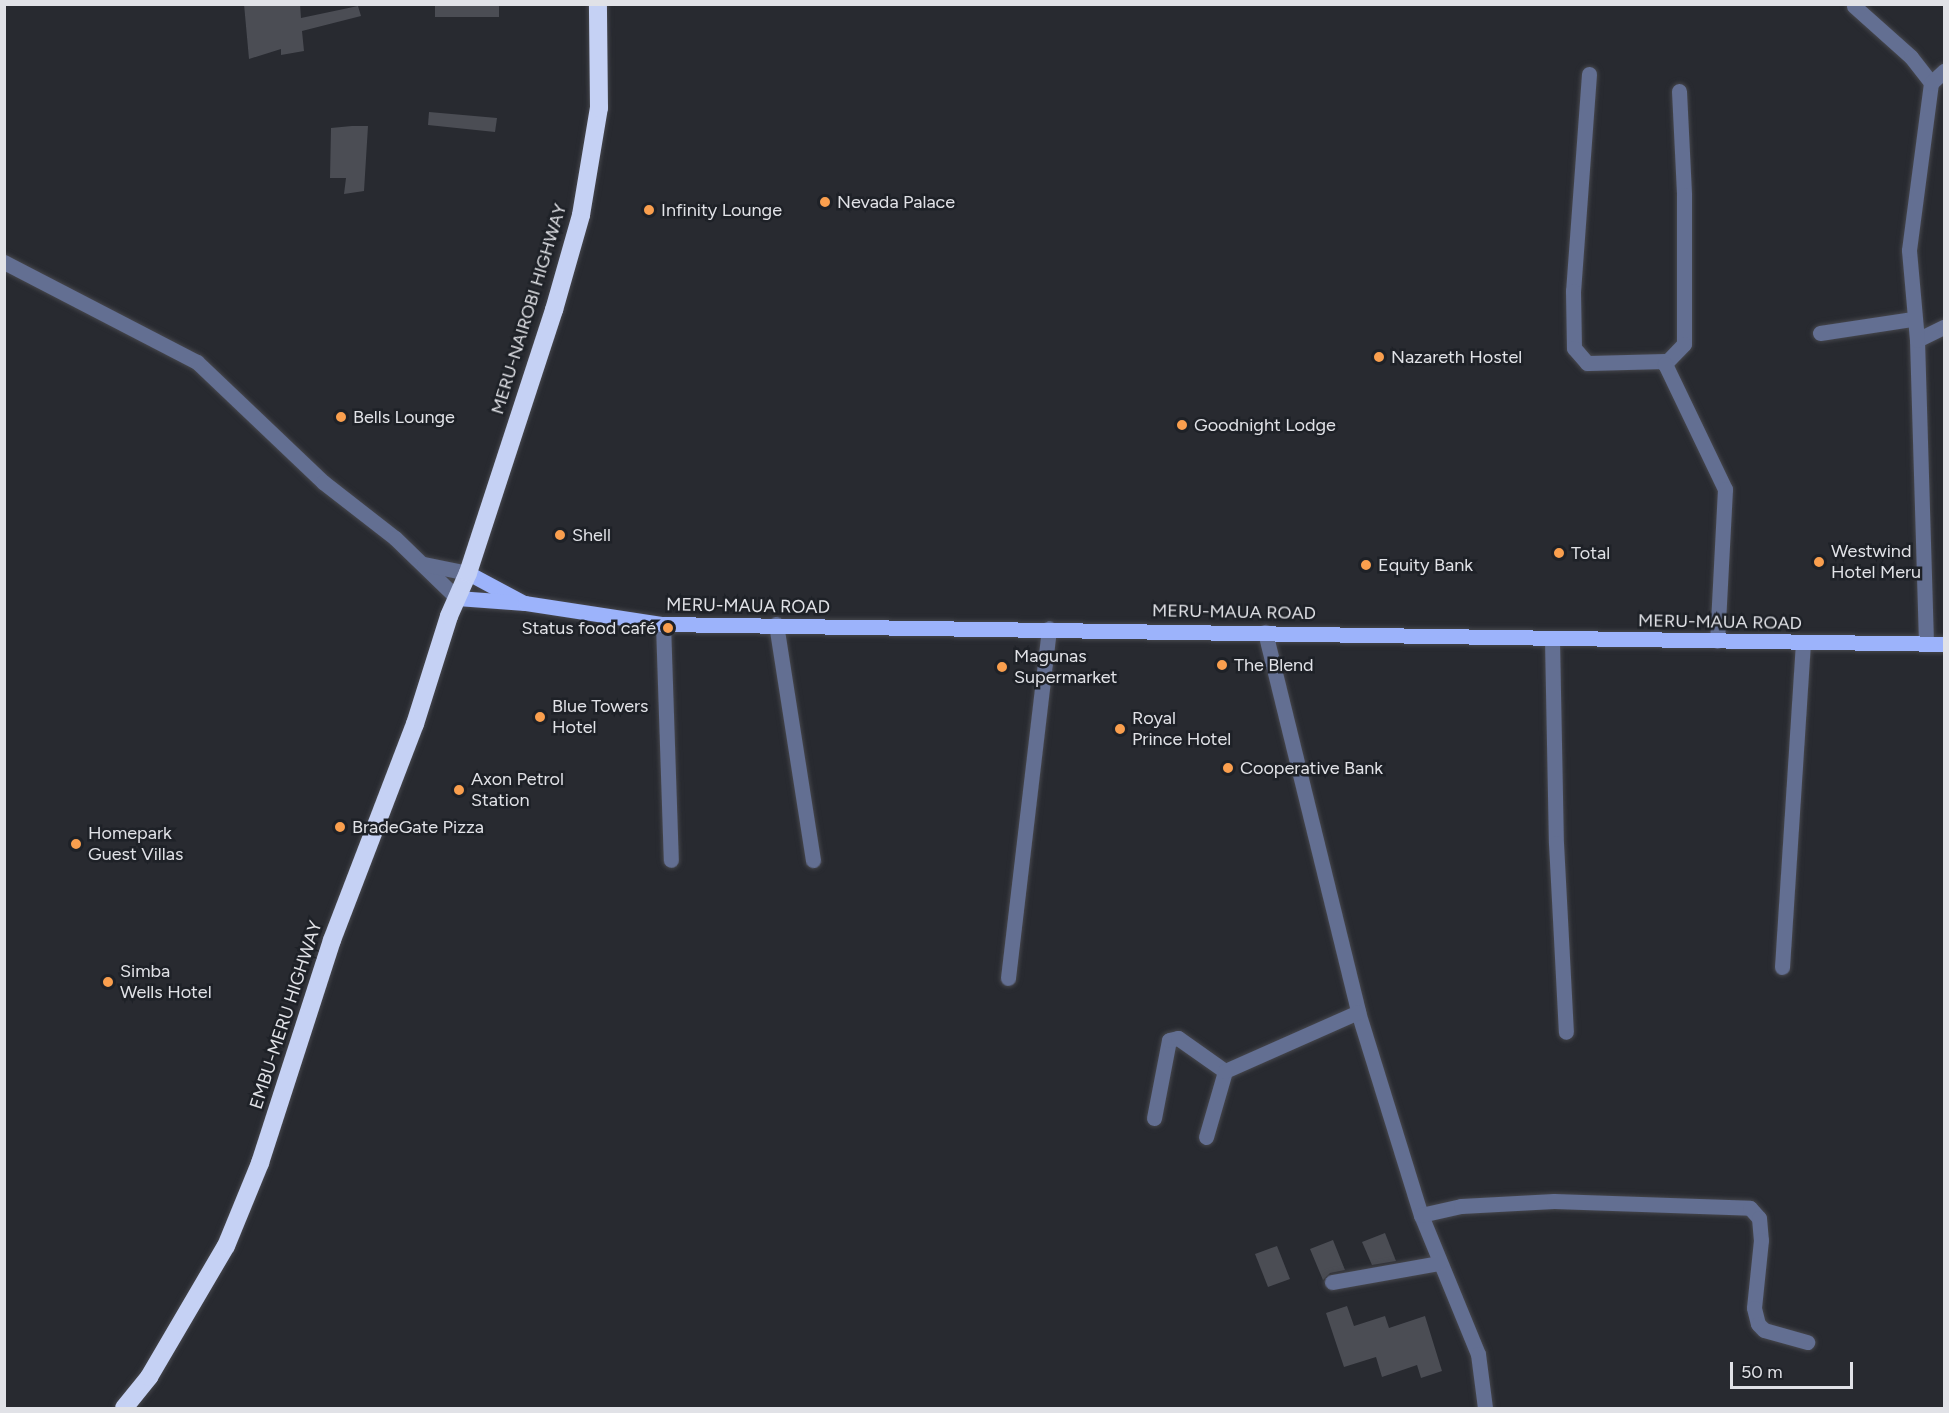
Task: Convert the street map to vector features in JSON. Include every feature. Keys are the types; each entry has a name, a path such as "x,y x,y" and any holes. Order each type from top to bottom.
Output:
{"highway":[{"name":"MERU-NAIROBI HIGHWAY","path":"449,616 468,573 554,310 581,215 599,108 598,4"},
{"name":"EMBU-MERU HIGHWAY","path":"124,1408 149,1377 226,1246 260,1163 332,940 415,724 449,616"}],"main road":[{"name":"MERU-MAUA ROAD","path":"468,573 525,603"},
{"name":"MERU-MAUA ROAD","path":"457,598 525,603 663,624 1049,628 1803,644 1944,644"}],"street":[{"path":"1854,6 1911,57 1931,83"},
{"path":"1926,643 1917,340 1913,319 1909,250 1931,83 1944,71"},
{"path":"1589,74 1573,291 1574,348 1587,363 1667,361 1684,344 1684,195 1678,91"},
{"path":"4,262 197,362 323,483 424,564 457,598"},
{"path":"1820,333 1913,319"},
{"path":"1917,340 1944,327"},
{"path":"1667,361 1668,375 1725,489 1717,641"},
{"path":"424,564 468,573"},
{"path":"663,624 671,860"},
{"path":"776,624 813,860"},
{"path":"1008,978 1049,628"},
{"path":"1265,632 1358,1012 1421,1215 1478,1354 1485,1408"},
{"path":"1552,639 1556,843 1566,1032"},
{"path":"1782,967 1803,644"},
{"path":"1225,1071 1358,1012"},
{"path":"1154,1118 1169,1040 1178,1038 1225,1071"},
{"path":"1206,1137 1225,1071"},
{"path":"1421,1215 1461,1206 1554,1201 1750,1208 1759,1218 1761,1240 1754,1308 1758,1324 1764,1330 1807,1342"},
{"path":"1332,1282 1439,1263"}],"building":[{"path":"244,4 300,4 301,18 358,6 361,16 302,31 304,51 281,55 281,49 249,59"},
{"path":"435,4 499,4 499,17 435,17"},
{"path":"429,112 497,118 495,132 428,125"},
{"path":"368,126 364,191 344,194 346,178 330,178 331,128"},
{"path":"1385,1233 1396,1261 1372,1265 1362,1242"},
{"path":"1333,1240 1345,1270 1330,1273 1323,1280 1310,1249"},
{"path":"1277,1246 1290,1279 1268,1287 1255,1254"},
{"path":"1347,1306 1354,1326 1385,1316 1389,1328 1425,1316 1442,1371 1421,1378 1417,1365 1382,1377 1376,1357 1344,1367 1326,1313"}],"place":[{"name":"Nevada Palace","path":"825,202"},
{"name":"Infinity Lounge","path":"649,210"},
{"name":"Nazareth Hostel","path":"1379,357"},
{"name":"Bells Lounge","path":"341,417"},
{"name":"Goodnight Lodge","path":"1182,425"},
{"name":"Shell","path":"560,535"},
{"name":"Total","path":"1559,553"},
{"name":"Westwind Hotel Meru","path":"1819,562"},
{"name":"Equity Bank","path":"1366,565"},
{"name":"Status food café","path":"668,628"},
{"name":"The Blend","path":"1222,665"},
{"name":"Magunas Supermarket","path":"1002,667"},
{"name":"Blue Towers Hotel","path":"540,717"},
{"name":"Royal Prince Hotel","path":"1120,729"},
{"name":"Cooperative Bank","path":"1228,768"},
{"name":"Axon Petrol Station","path":"459,790"},
{"name":"BradeGate Pizza","path":"340,827"},
{"name":"Homepark Guest Villas","path":"76,844"},
{"name":"Simba Wells Hotel","path":"108,982"}]}
